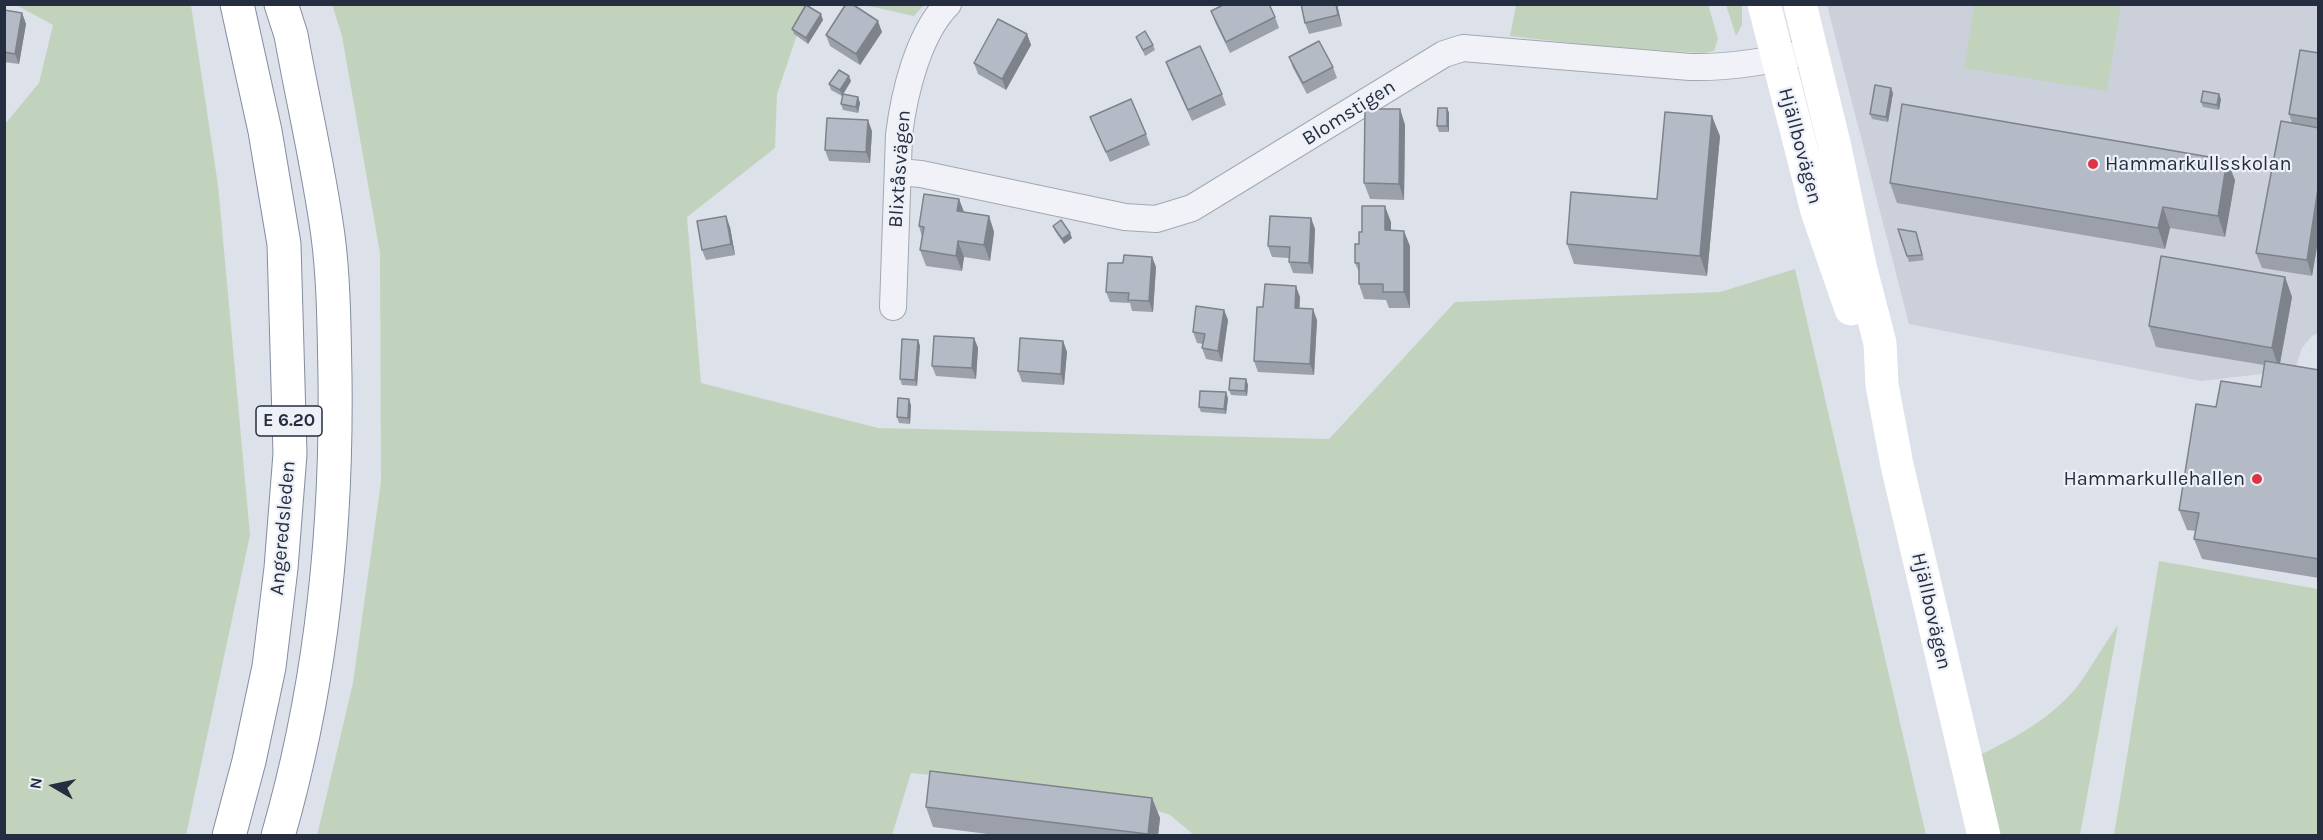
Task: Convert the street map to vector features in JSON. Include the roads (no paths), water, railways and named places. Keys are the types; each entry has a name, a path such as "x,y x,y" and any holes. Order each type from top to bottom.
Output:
{"main road":[{"name":"Angeredsleden","path":"229,836 249,761 268,667 281,568 290,454 284,244 265,131 237,4"},
{"name":"E 6.20","path":"278,836 290,794 313,687 332,521 336,448 334,333 328,237 291,35 282,4"},
{"name":"Hjällbovägen","path":"1764,4 1817,211 1864,346 1882,385"},
{"name":"Hjällbovägen","path":"1800,4 1860,267 1880,343 1882,385 1897,465 1984,836"}],"street":[{"name":"Blixtåsvägen","path":"893,307 899,135 903,108 917,58 930,29 948,4"},
{"name":"Blomstigen","path":"899,172 921,174 1125,217 1156,219 1192,208 1444,54 1463,48 1716,68 1812,51"}],"place":[{"name":"Hammarkullsskolan","path":"2093,164"},
{"name":"Hammarkullehallen","path":"2257,479"}]}
